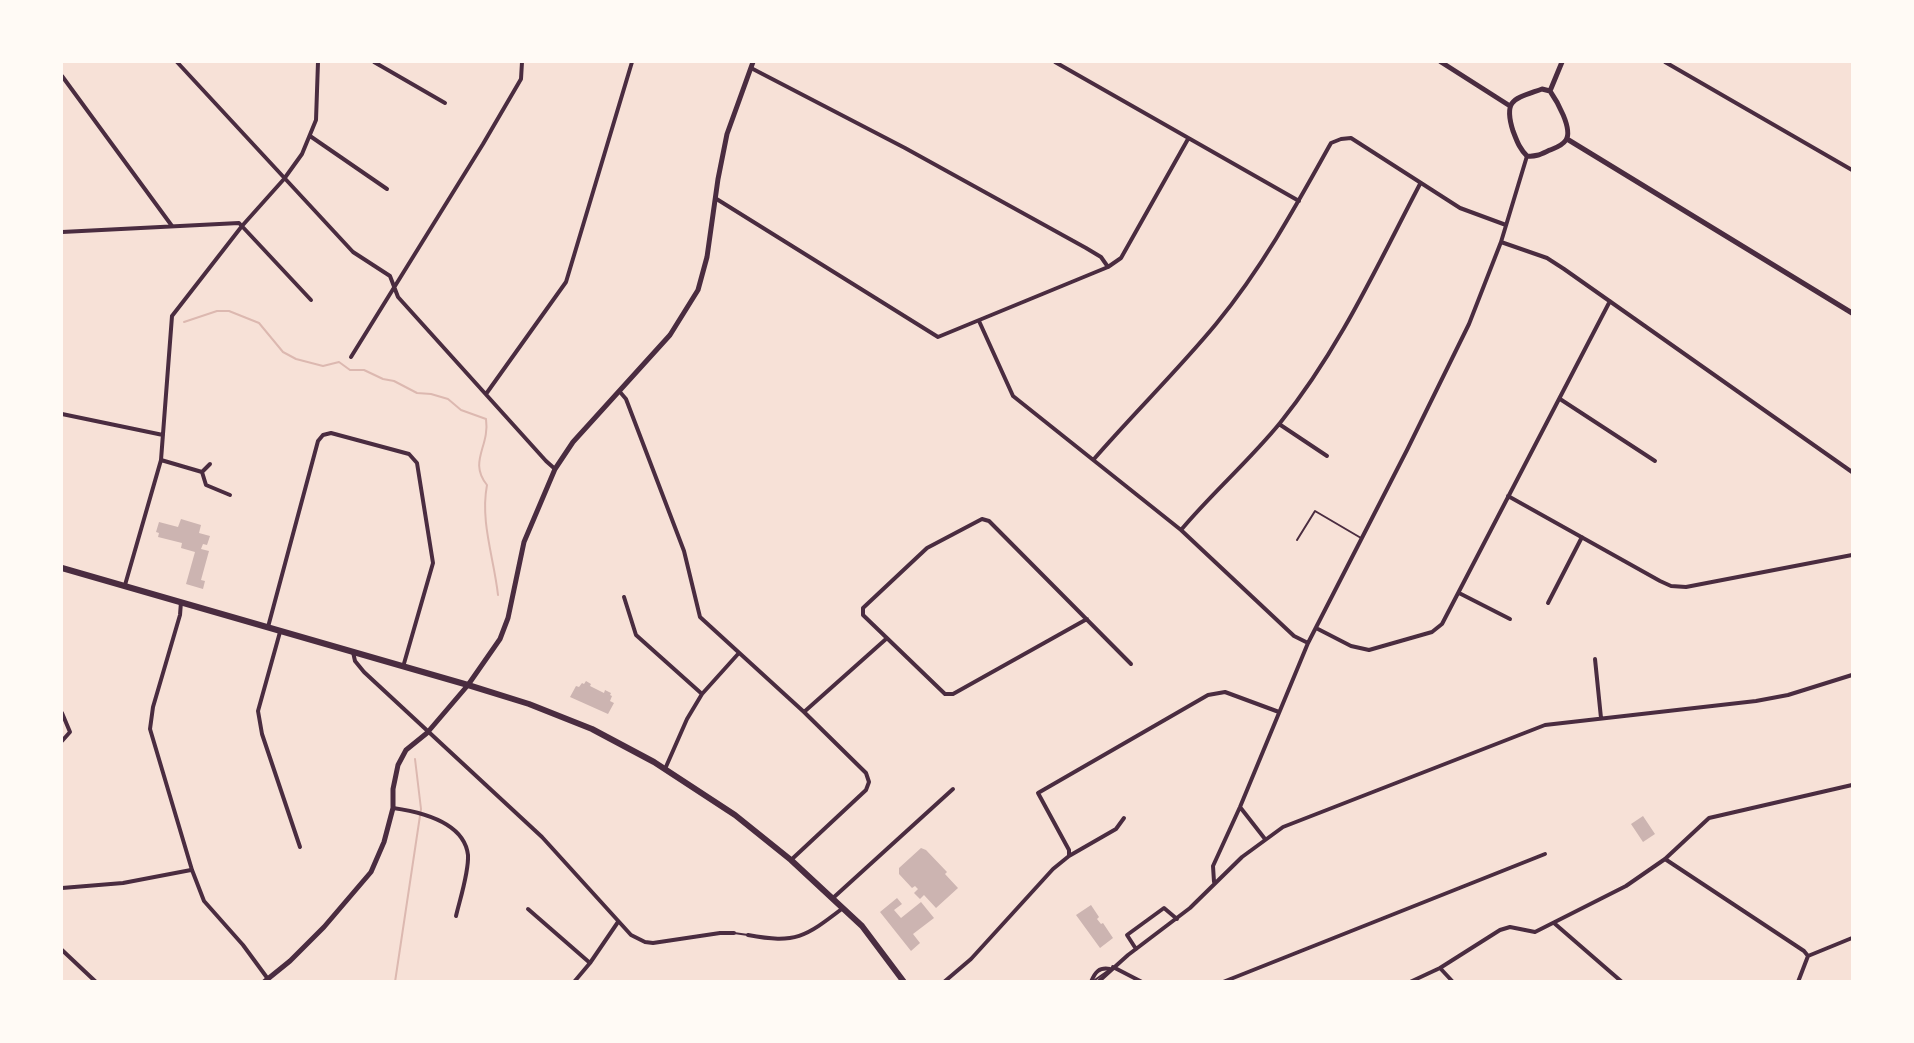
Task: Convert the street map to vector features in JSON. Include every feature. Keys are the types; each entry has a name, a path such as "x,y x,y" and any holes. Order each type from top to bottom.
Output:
{"main road":[{"path":"62,568 529,704 583,725 628,747 735,815 790,860 862,926 904,981"}],"street":[{"path":"177,62 353,252 390,276 398,297 546,462 555,469"},
{"path":"125,585 161,460 172,316 302,154 316,120 318,62"},
{"path":"374,62 445,103"},
{"path":"351,357 520,79 522,62"},
{"path":"486,394 566,282 632,62"},
{"path":"181,601 180,615 153,707 150,729 192,870 204,901 243,945 266,980 290,961 324,927 367,879 384,842 393,808 393,789 398,765 406,750 427,733 468,685 500,639 508,618 524,542 555,469 573,442 670,335 698,290 707,257 727,134 753,62"},
{"path":"1055,62 1299,201"},
{"path":"1442,62 1510,106"},
{"path":"1550,91 1562,62"},
{"path":"1665,62 1852,170"},
{"path":"750,68 905,148 1086,248 1101,257 1108,267"},
{"path":"62,76 173,227"},
{"path":"1542,89 1550,91 1558,103 1568,131 1567,139 1561,146 1535,157 1527,156 1518,147 1508,114 1510,106 1519,98 1542,89"},
{"path":"310,136 387,189"},
{"path":"1094,459 1215,325 1267,256 1331,143 1351,138 1460,208 1506,225"},
{"path":"715,197 938,337 1108,267 1121,258 1188,139"},
{"path":"1567,139 1852,312"},
{"path":"1214,883 1213,866 1308,643 1457,352 1501,242 1527,156"},
{"path":"1181,530 1279,424 1318,371 1362,299 1420,184"},
{"path":"62,232 239,223 311,300"},
{"path":"1501,242 1547,258 1852,472"},
{"path":"1316,628 1351,646 1370,651 1432,632 1442,624 1610,301"},
{"path":"980,321 1013,396 1181,530 1294,636 1308,643"},
{"path":"620,392 626,399 684,551 700,617 804,712 866,773 868,782 866,790 790,860"},
{"path":"1560,399 1655,461"},
{"path":"62,414 163,435"},
{"path":"1279,424 1327,456"},
{"path":"268,628 318,441 323,435 331,433 409,454 417,463 433,563 403,666"},
{"path":"161,460 202,472"},
{"path":"202,472 210,464"},
{"path":"202,472 206,485 231,495"},
{"path":"1508,496 1671,586 1686,587 1852,555"},
{"path":"1087,620 953,694 945,694 863,615 863,608 927,548 982,519 989,521 1131,664"},
{"path":"1548,603 1582,537"},
{"path":"1459,593 1510,619"},
{"path":"624,597 636,635 702,694"},
{"path":"280,631 258,711 262,734 300,847"},
{"path":"804,712 886,639"},
{"path":"352,651 355,661 364,672 427,733 542,837 631,935 645,942 734,933"},
{"path":"665,770 687,719 702,694 738,654"},
{"path":"1594,659 1601,718"},
{"path":"1098,981 1190,908 1242,857 1283,827 1545,725 1788,695 1852,675"},
{"path":"1069,856 1069,850 1038,794 1198,701 1216,693 1225,692 1279,712"},
{"path":"62,713 70,732 62,741"},
{"path":"1410,981 1440,968 1500,930 1510,927 1535,932 1626,886 1665,859 1709,818 1852,784"},
{"path":"833,898 953,789"},
{"path":"1240,807 1265,839"},
{"path":"393,808 442,821 454,829 463,842 467,852 467,863 456,916"},
{"path":"944,981 971,959 1053,869 1069,856 1116,830 1124,818"},
{"path":"1223,981 1545,854"},
{"path":"1665,859 1808,956"},
{"path":"62,888 123,883 192,870"},
{"path":"748,935 774,940 790,939 804,935 843,908"},
{"path":"1136,949 1126,935 1164,908 1177,918"},
{"path":"528,909 590,963"},
{"path":"574,981 590,963 618,922"},
{"path":"1554,923 1622,981"},
{"path":"1798,981 1808,956 1852,938"},
{"path":"62,950 96,981"},
{"path":"1091,981 1098,970 1104,968 1112,968 1142,981"},
{"path":"1440,968 1454,981"}],"lane":[{"path":"1297,540 1315,511 1362,539"},
{"path":"734,933 748,935"}],"building":[{"path":"181,519 201,525 199,533 210,536 207,545 203,544 201,549 209,551 201,580 205,581 203,589 186,584 195,552 181,548 182,543 158,537 159,533 156,532 159,522 178,527"},
{"path":"586,681 591,684 590,686 604,693 605,690 611,693 610,701 614,703 608,714 570,697 576,686 579,687"},
{"path":"1643,816 1655,834 1643,842 1631,824"},
{"path":"921,848 926,850 947,872 945,874 958,888 936,908 924,895 920,899 914,893 918,889 915,886 912,888 899,874 899,868"},
{"path":"897,898 902,904 894,910 901,918 921,902 934,918 913,934 920,943 911,951 880,912"},
{"path":"1091,905 1099,917 1097,919 1101,924 1103,923 1113,938 1100,948 1076,915"}],"waterway":[{"path":"184,322 217,311 229,311 259,323 283,352 296,359 323,366 339,362 350,370 364,370 383,379 394,381 417,393 448,399 461,410 486,419 479,469 487,485 486,526 498,595"},
{"path":"395,982 421,809 415,759"}]}
